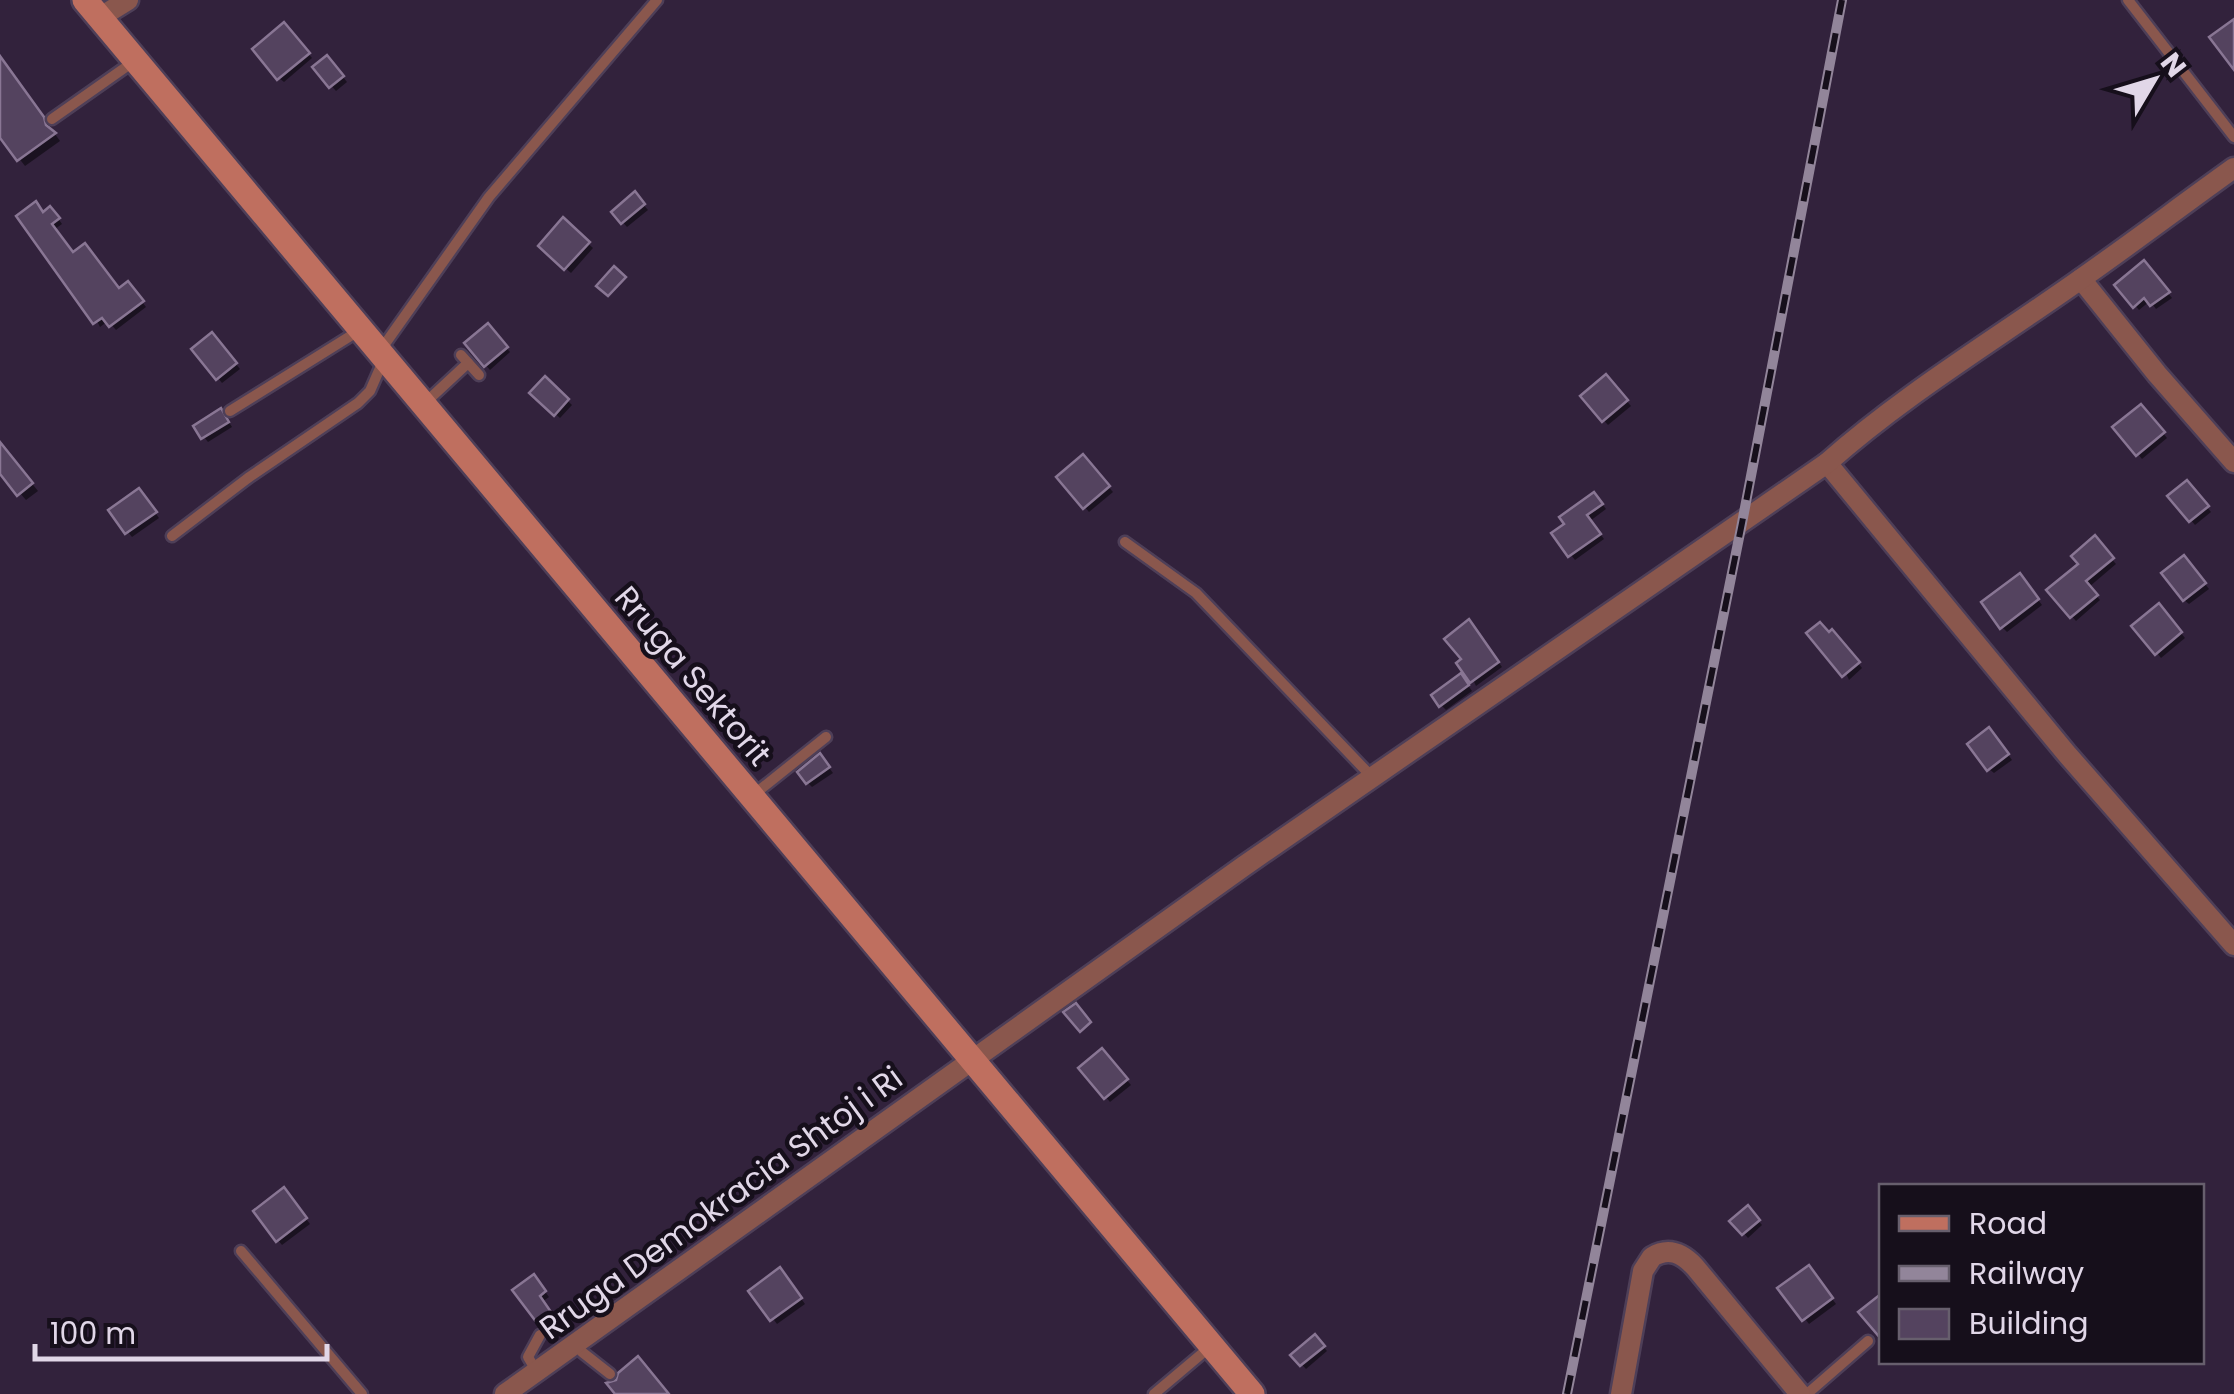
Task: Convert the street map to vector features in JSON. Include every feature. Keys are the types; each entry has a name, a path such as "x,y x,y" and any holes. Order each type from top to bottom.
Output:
{"street":[{"path":"92,9 128,0"},
{"name":"Rruga Sektorit","path":"92,9 1252,1394"},
{"name":"Rruga Demokracia Shtoj i Ri","path":"513,1392 1244,866 1826,463 1944,370 2081,279 2234,168"},
{"path":"2081,279 2156,374 2234,462"},
{"path":"1826,463 2066,753 2234,945"},
{"path":"1621,1394 1643,1271 1652,1257 1669,1251 1686,1257 1804,1394"}],"lane":[{"path":"172,536 248,478 358,404 370,391 382,355 488,197 657,0"},
{"path":"2128,0 2234,137"},
{"path":"52,119 136,61"},
{"path":"230,411 360,330"},
{"path":"423,404 464,359 479,375"},
{"path":"1125,542 1196,593 1374,779"},
{"path":"752,797 826,737"},
{"path":"241,1250 362,1394"},
{"path":"537,1372 528,1357 540,1334"},
{"path":"1804,1394 1868,1341"},
{"path":"576,1343 610,1374"},
{"path":"1154,1394 1211,1346"}],"building":[{"path":"2234,19 2234,70 2209,37"},
{"path":"284,22 310,53 277,80 252,49"},
{"path":"327,55 344,76 329,88 312,67"},
{"path":"0,56 46,125 56,133 17,161 0,138"},
{"path":"635,191 645,204 621,224 611,212"},
{"path":"36,201 43,212 50,206 60,218 52,224 73,252 85,243 119,288 128,281 144,301 109,327 102,318 93,324 16,216"},
{"path":"563,217 590,242 564,270 538,246"},
{"path":"2144,260 2170,292 2150,306 2144,298 2133,308 2114,285"},
{"path":"614,266 626,277 608,296 596,286"},
{"path":"488,323 508,347 484,367 464,343"},
{"path":"212,332 237,363 216,380 191,349"},
{"path":"1606,374 1628,400 1602,422 1580,396"},
{"path":"545,376 569,399 554,416 529,393"},
{"path":"2141,404 2165,432 2136,456 2112,427"},
{"path":"221,408 229,422 201,439 193,426"},
{"path":"0,442 33,483 17,496 0,474"},
{"path":"1083,454 1110,486 1083,509 1056,477"},
{"path":"2187,480 2209,506 2189,522 2167,496"},
{"path":"139,488 157,512 125,534 108,510"},
{"path":"1594,492 1603,504 1587,515 1601,534 1568,557 1551,533 1564,524 1559,517"},
{"path":"2095,535 2114,558 2086,581 2098,595 2070,618 2046,590 2078,564 2071,556"},
{"path":"2184,555 2206,583 2183,601 2161,573"},
{"path":"2020,573 2039,599 2000,629 1981,602"},
{"path":"2159,603 2182,632 2155,655 2131,626"},
{"path":"1469,619 1499,662 1470,683 1456,663 1461,659 1444,639"},
{"path":"1820,622 1829,632 1832,629 1860,662 1842,677 1806,633"},
{"path":"1461,673 1469,685 1439,707 1431,695"},
{"path":"1989,727 2009,754 1987,771 1967,744"},
{"path":"820,753 830,767 806,784 797,772"},
{"path":"1076,1003 1091,1022 1080,1032 1063,1012"},
{"path":"1102,1048 1128,1079 1104,1099 1078,1068"},
{"path":"284,1187 307,1218 276,1242 253,1211"},
{"path":"1748,1205 1760,1220 1742,1235 1729,1221"},
{"path":"1809,1265 1833,1298 1802,1321 1777,1288"},
{"path":"780,1267 802,1298 770,1321 748,1291"},
{"path":"534,1274 546,1291 540,1296 551,1312 537,1323 512,1290"},
{"path":"1879,1295 1879,1336 1858,1312"},
{"path":"1315,1334 1325,1346 1300,1366 1290,1355"},
{"path":"638,1356 669,1394 615,1394 606,1383 616,1380 618,1373"}],"railway":[{"path":"1567,1394 1742,523 1842,0"}]}
